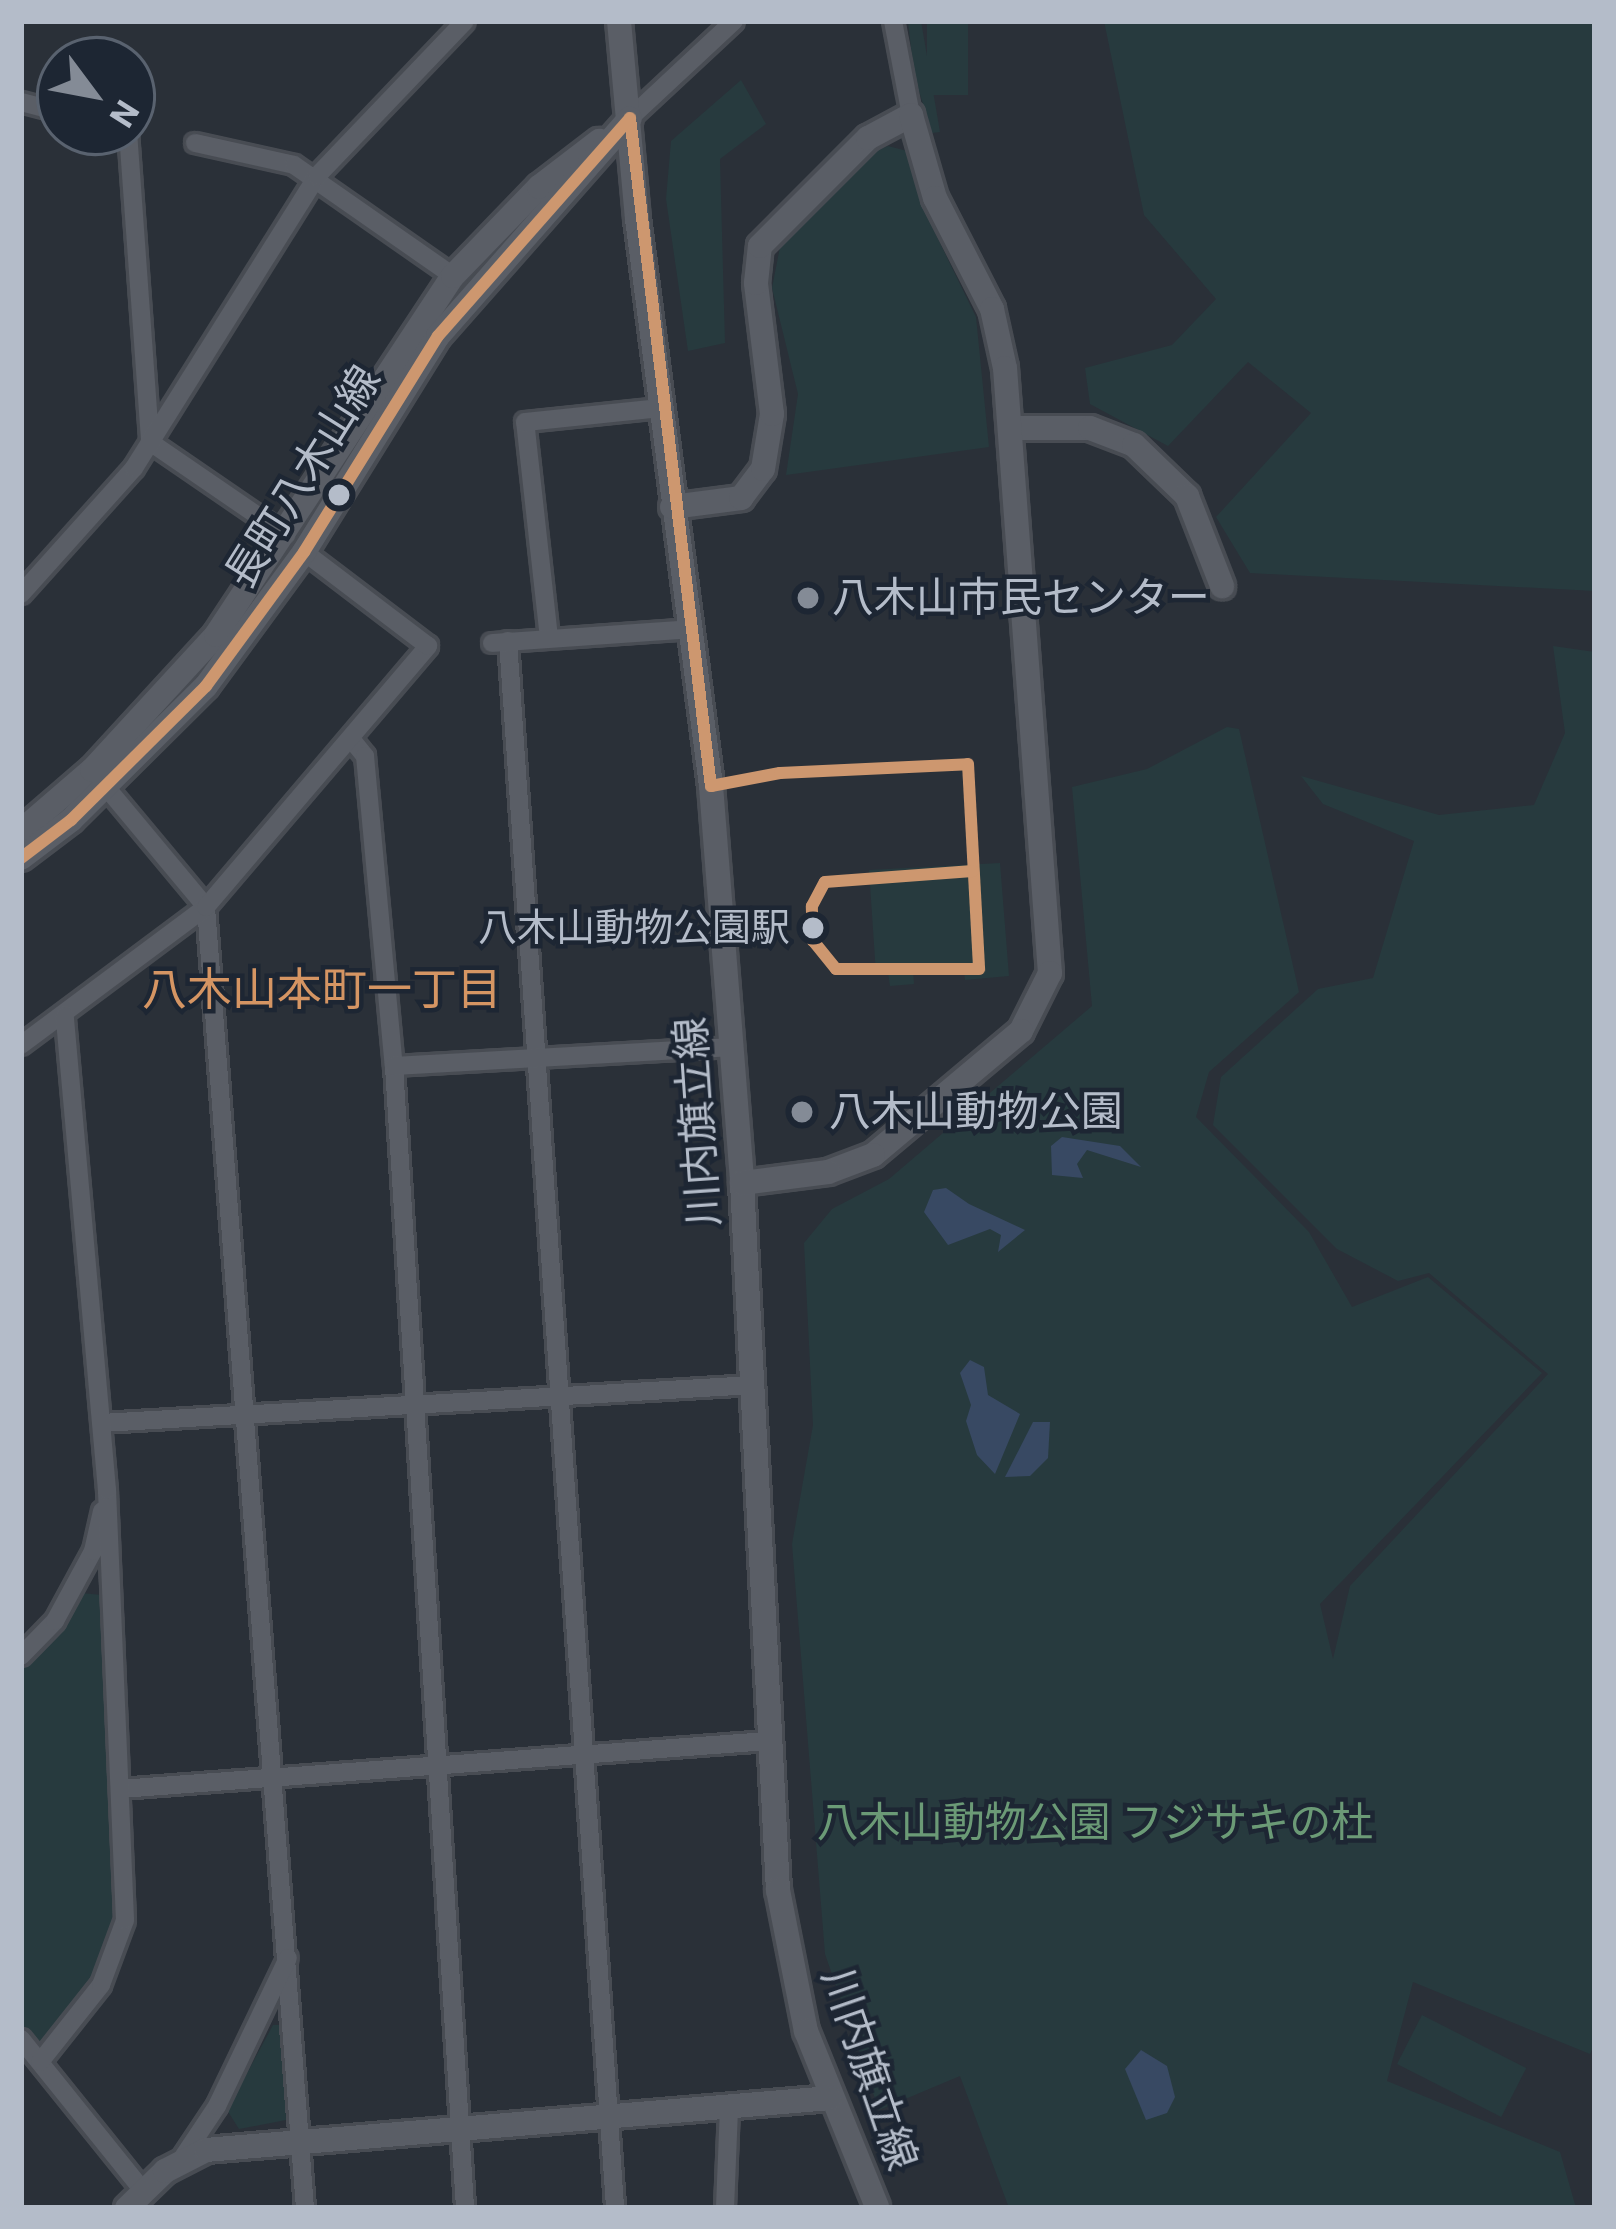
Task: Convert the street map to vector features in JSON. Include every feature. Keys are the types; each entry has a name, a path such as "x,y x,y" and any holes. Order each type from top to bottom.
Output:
{"street":[{"path":"21,594 151,442 316,176 465,21"},
{"name":"川内旗立線","path":"619,21 672,507 692,629 732,1047 768,1741 789,1958 830,2098 878,2208"},
{"path":"21,831 153,708 295,543 453,276 539,187 630,118 734,21"},
{"path":"742,1183 828,1172 872,1155 1021,1031 1045,993 1052,954 1014,428 992,310 935,198 911,115 893,21"},
{"path":"672,507 741,498 763,469 772,414 755,283 760,245 868,138 911,115"},
{"name":"長町八木山線","path":"21,858 106,788 206,686 295,543 472,290 630,118"},
{"path":"195,143 316,176 453,276"},
{"path":"135,156 151,442"},
{"path":"549,638 525,422 661,408"},
{"path":"1014,428 1090,428 1134,445 1187,496 1222,586"},
{"path":"21,1045 206,907 428,646 295,543 151,442"},
{"path":"615,2208 563,1395 500,642 692,629"},
{"path":"352,740 365,756 394,1066 466,2208"},
{"path":"106,788 206,907 304,2140 305,2208"},
{"path":"40,2062 63,2042 119,1951 120,1789 107,1490 65,1016"},
{"path":"394,1066 538,1062 732,1047"},
{"path":"102,1423 753,1385"},
{"path":"21,1656 55,1621 93,1551 107,1490"},
{"path":"120,1789 768,1741"},
{"path":"21,2039 135,2199 181,2160 217,2107 289,1957"},
{"path":"181,2160 206,2150 304,2140 830,2098"},
{"path":"725,2208 729,2109"}],"green space":[{"path":"908,21 921,21 940,132 932,133 914,75"},
{"path":"927,21 968,21 968,95 927,95"},
{"path":"1104,21 1595,21 1595,591 1250,573 1216,517 1311,413 1248,362 1168,446 1090,404 1085,368 1172,345 1216,299 1144,215"},
{"path":"741,80 766,124 720,159 725,343 688,351 666,199 671,141"},
{"path":"888,146 907,151 921,204 976,317 989,447 786,475 798,394 772,288 780,247 868,154"},
{"name":"八木山動物公園 フジサキの杜","path":"1553,646 1595,652 1595,2043 1590,2054 1413,1982 1387,2081 1560,2152 1576,2208 1009,2208 960,2076 879,2110 825,1954 792,1544 813,1425 804,1243 832,1209 889,1179 1092,1006 1072,787 1147,769 1227,727 1239,729 1299,992 1209,1072 1196,1117 1309,1232 1352,1307 1428,1277 1542,1373 1320,1604 1333,1659 1350,1586 1548,1374 1429,1273 1398,1281 1337,1249 1213,1125 1221,1077 1318,989 1373,978 1414,841 1323,804 1301,776 1439,815 1534,805 1565,733"},
{"path":"1000,863 1009,976 965,980 963,964 913,969 914,984 890,986 888,973 876,974 869,870"},
{"path":"82,1593 101,1595 119,1930 106,1964 47,2043 35,2043 21,2025 21,1671"},
{"path":"1422,2015 1526,2068 1501,2117 1397,2064"},
{"path":"273,2025 282,2025 286,2120 239,2129 227,2110"}],"water":[{"path":"1062,1137 1120,1146 1141,1167 1087,1150 1077,1164 1083,1178 1052,1175 1051,1146"},
{"path":"946,1188 1025,1230 998,1252 1001,1235 990,1229 948,1245 924,1212 933,1190"},
{"path":"970,1360 984,1367 988,1395 1020,1414 995,1474 977,1455 966,1421 971,1405 960,1373"},
{"path":"1033,1422 1050,1422 1048,1458 1030,1476 1005,1477"},
{"path":"1141,2050 1167,2066 1175,2097 1167,2113 1146,2120 1125,2069"}],"transit line":[{"path":"630,118 711,786 780,773 968,764 979,969 836,969 813,941 812,906 825,882 973,871"},
{"path":"21,858 71,820 206,686 304,552 438,336 630,118"}],"place":[{"name":"八木山市民センター","path":"808,598"},
{"name":"八木山動物公園駅","path":"813,928"},
{"name":"八木山動物公園","path":"802,1112"}],"district":[{"name":"八木山本町一丁目","path":"322,990"}]}
